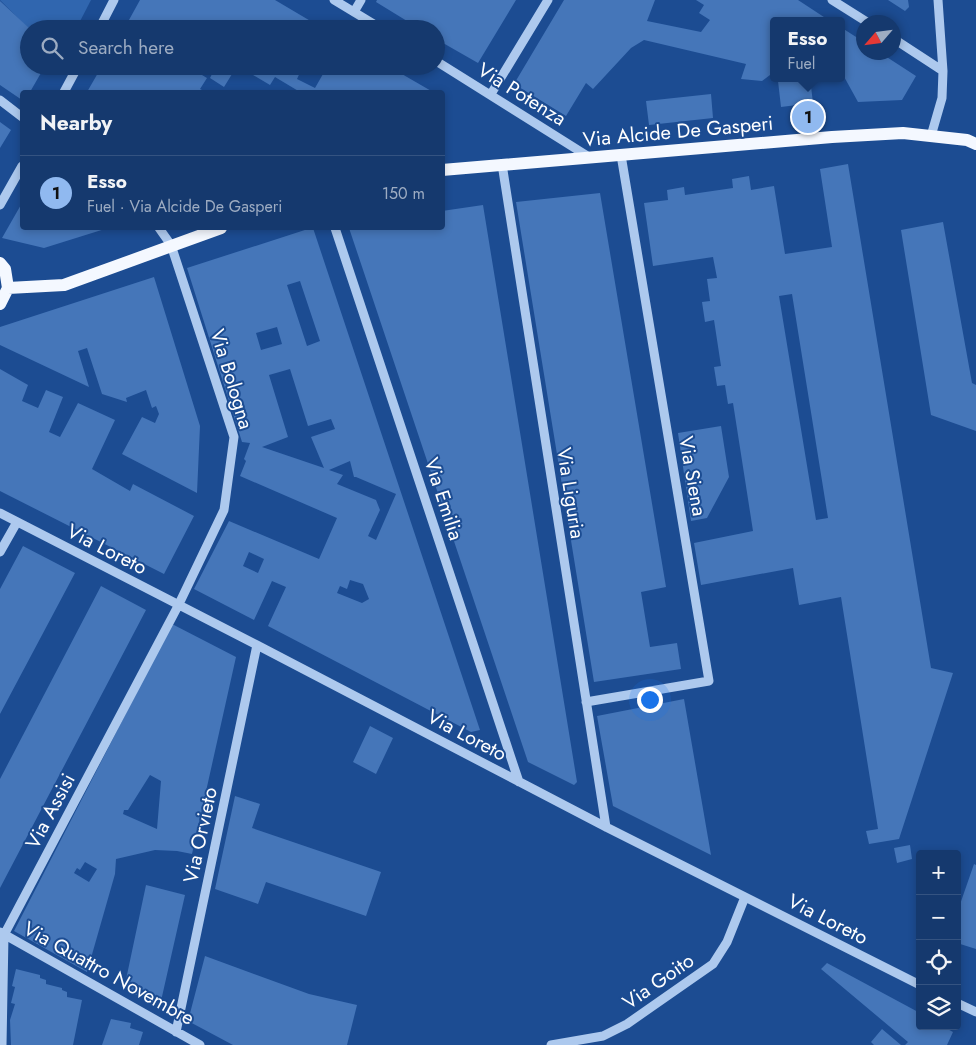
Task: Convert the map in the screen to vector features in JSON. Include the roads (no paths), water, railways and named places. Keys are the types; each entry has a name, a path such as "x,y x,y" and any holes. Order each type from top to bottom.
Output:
{"main road":[{"name":"Via Alcide De Gasperi","path":"445,170 894,133 967,140 976,144"},
{"path":"8,288 64,285 215,230"},
{"path":"0,263 5,269 8,288 0,304"}],"street":[{"path":"104,20 114,0"},
{"path":"334,0 367,20"},
{"path":"354,12 361,0"},
{"path":"491,94 548,0"},
{"path":"832,0 856,15"},
{"path":"931,136 942,98 943,71 938,0"},
{"path":"901,44 943,71"},
{"name":"Via Potenza","path":"445,67 491,94 589,157"},
{"path":"65,90 73,75"},
{"path":"0,100 20,115"},
{"name":"Via Siena","path":"586,702 709,681 621,155"},
{"name":"Via Liguria","path":"502,164 606,827"},
{"path":"0,205 20,170"},
{"name":"Via Bologna","path":"160,230 171,245 234,437 224,510 178,606"},
{"name":"Via Emilia","path":"336,230 519,782"},
{"name":"Via Loreto","path":"0,513 606,827 916,983"},
{"path":"0,552 17,522"},
{"name":"Via Assisi","path":"2,1045 2,933 178,606"},
{"name":"Via Orvieto","path":"176,1032 258,645"},
{"name":"Via Goito","path":"551,1045 603,1036 626,1024 713,964 727,942 745,897"},
{"name":"Via Quattro Novembre","path":"2,933 200,1045"},
{"path":"961,1005 976,1012"}],"place":[{"name":"Esso","path":"808,117"}]}
